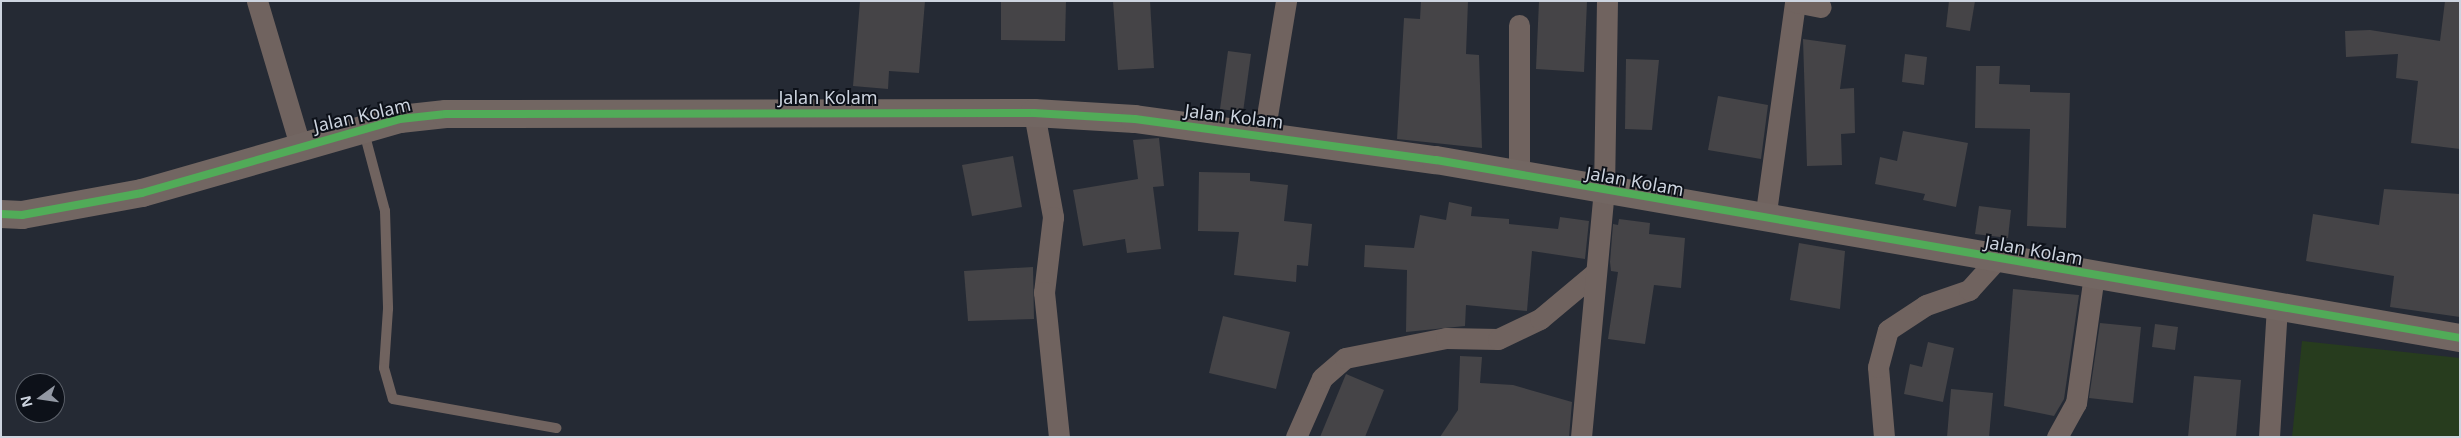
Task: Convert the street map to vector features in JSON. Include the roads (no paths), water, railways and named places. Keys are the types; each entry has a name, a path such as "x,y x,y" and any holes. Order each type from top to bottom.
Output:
{"street":[{"path":"258,1 300,145"},
{"path":"1264,134 1286,1"},
{"path":"1581,437 1587,410 1595,273 1604,191 1607,1"},
{"path":"1765,219 1795,2 1821,7"},
{"path":"1518,174 1519,25"},
{"path":"1034,113 1054,217 1044,292 1059,437"},
{"name":"Jalan Kolam","path":"1,214 22,215 142,193 363,128 446,114 1034,113 1264,134 1518,174 1604,191 2460,338"},
{"path":"1884,437 1878,367 1888,330 1926,305 1969,290 1997,259"},
{"path":"1296,437 1322,378 1345,358 1446,338 1498,339 1540,319 1595,273"},
{"path":"2057,437 2076,403 2094,275"},
{"path":"2269,437 2277,307"}],"lane":[{"path":"363,128 385,211 388,309 384,368 392,399 556,428"}]}
